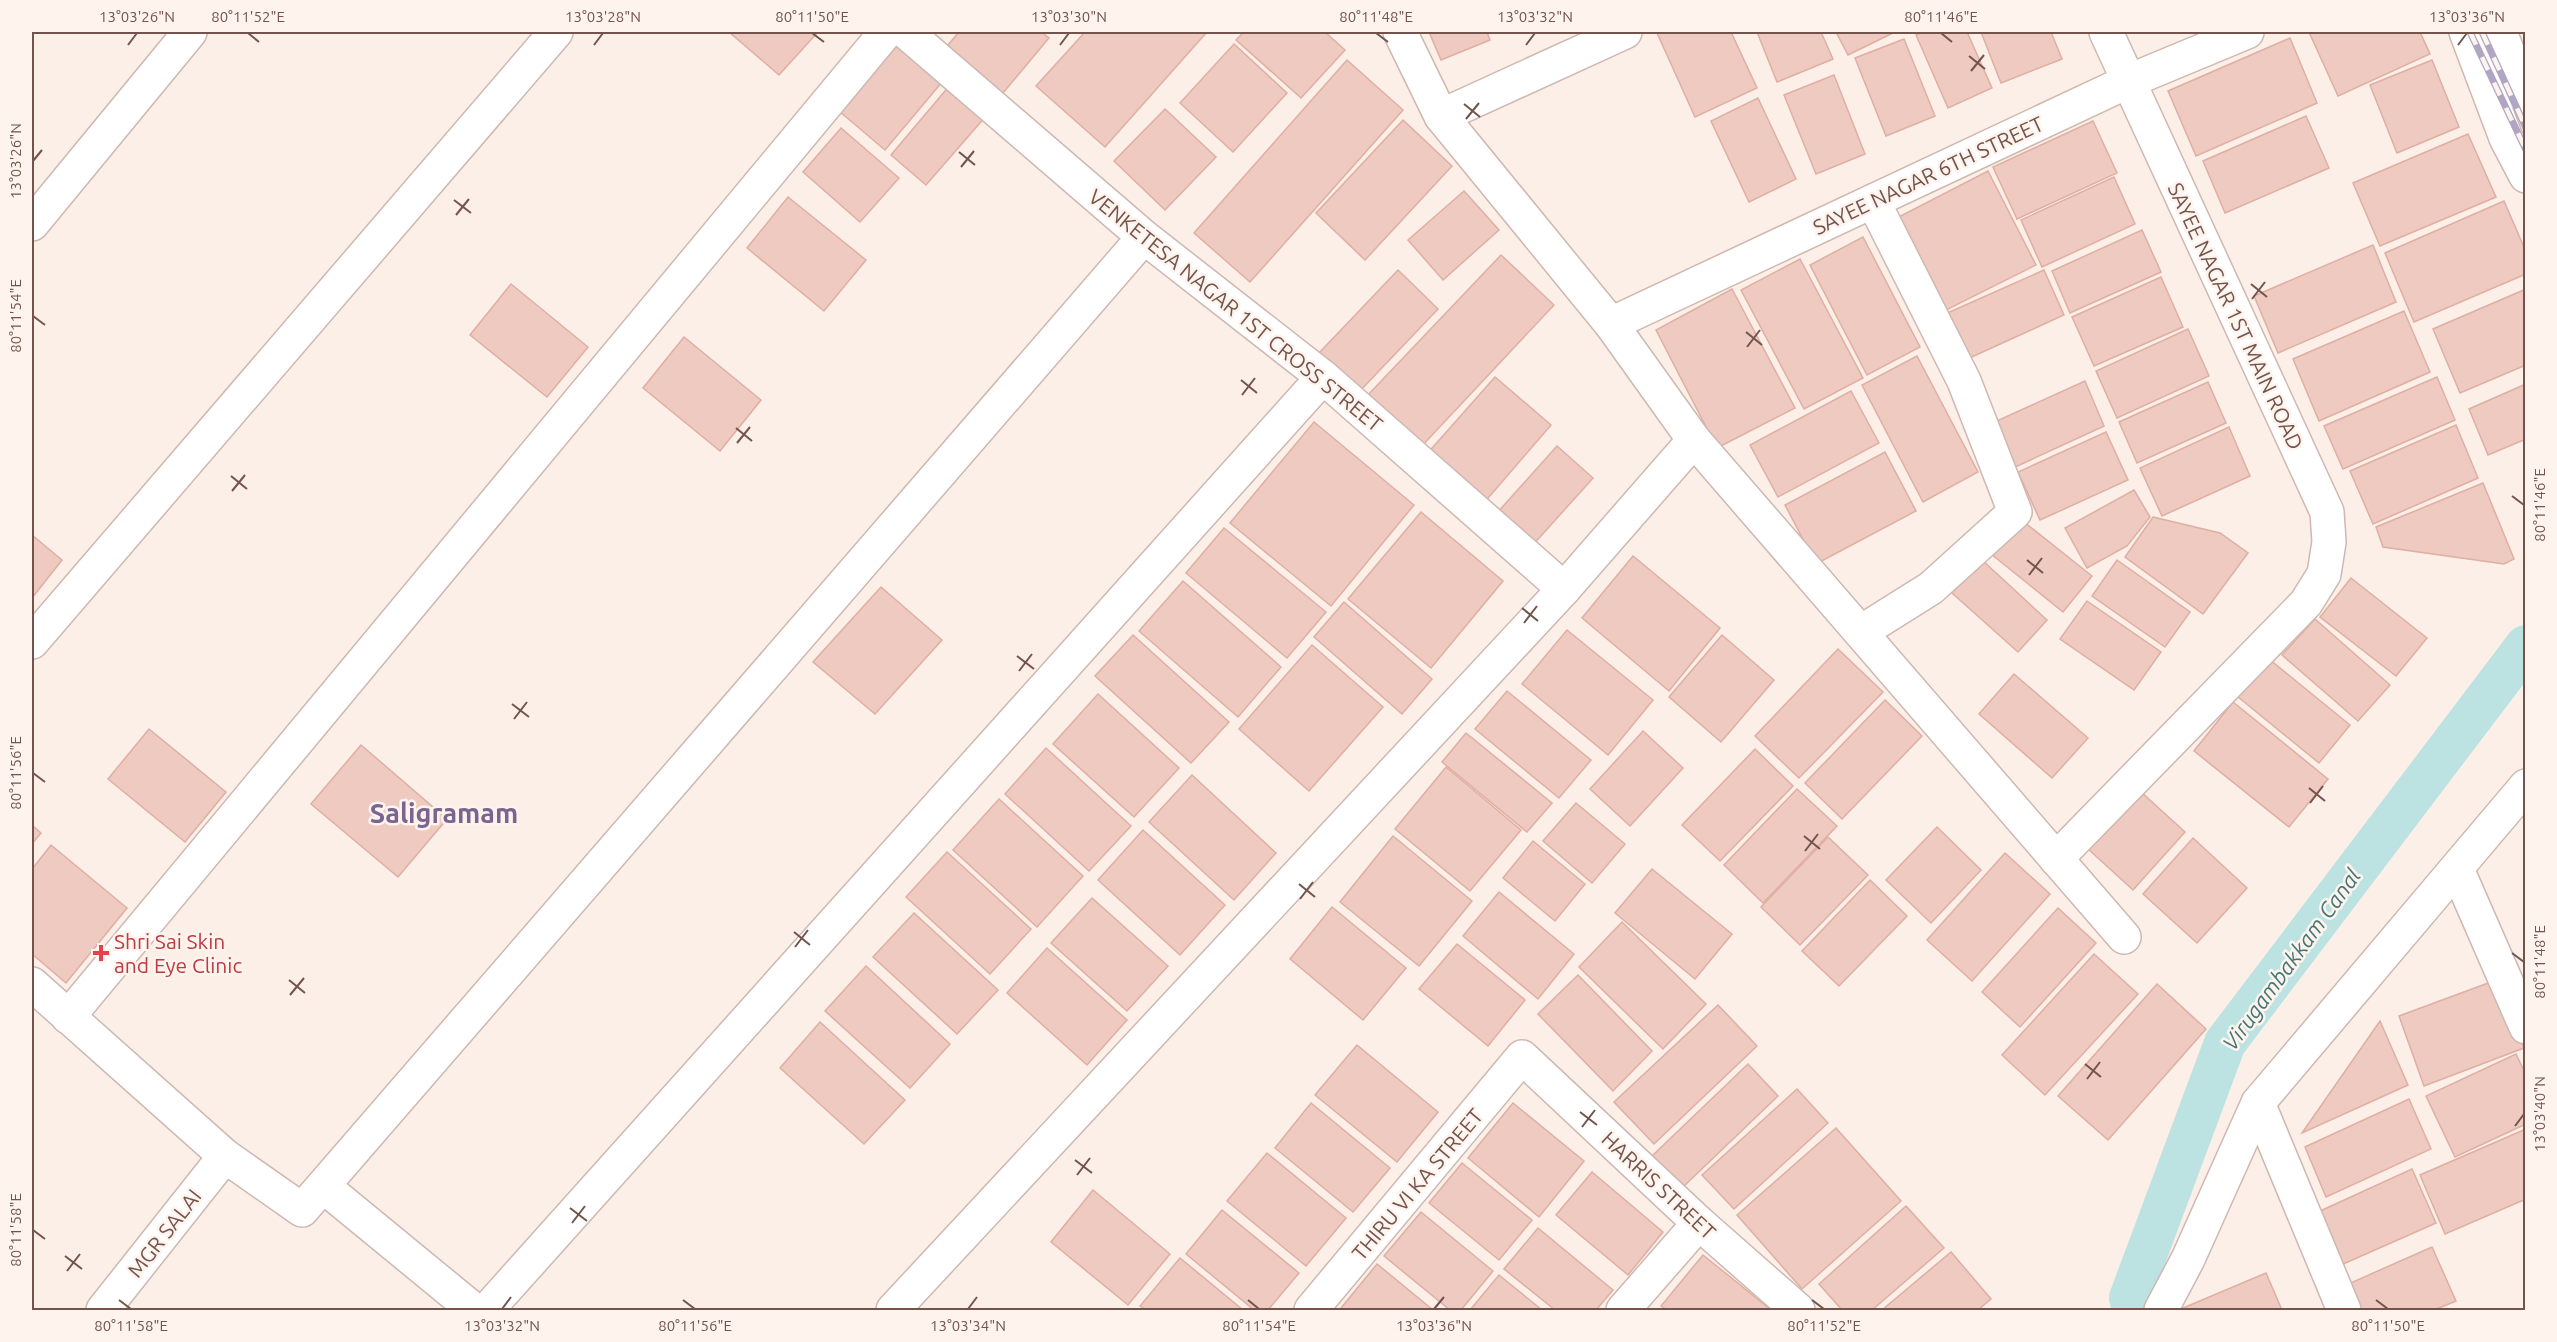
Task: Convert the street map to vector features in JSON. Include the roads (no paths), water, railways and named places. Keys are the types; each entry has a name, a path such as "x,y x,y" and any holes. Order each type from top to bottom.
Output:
{"street":[{"path":"32,224 190,32"},
{"path":"32,642 556,32"},
{"path":"68,1017 886,32"},
{"name":"VENKETESA NAGAR 1ST CROSS STREET","path":"906,32 1144,237 1323,377 1564,589"},
{"path":"1400,32 1441,116 1611,324 1694,440 2124,937"},
{"path":"1441,116 1625,32"},
{"name":"SAYEE NAGAR 1ST MAIN ROAD","path":"2056,859 2306,603 2324,574 2329,542 2327,512 2106,32"},
{"name":"SAYEE NAGAR 6TH STREET","path":"1611,324 2129,81 2247,32"},
{"path":"2466,32 2506,138 2526,176"},
{"path":"2500,32 2526,98"},
{"path":"1861,632 1931,588 2015,512 1964,381 1873,201"},
{"path":"32,984 225,1156 302,1210 1144,237"},
{"path":"487,1311 1323,377"},
{"path":"893,1311 1564,589 1694,440"},
{"path":"2161,1311 2188,1259 2258,1103 2526,786"},
{"path":"2457,869 2526,1027"},
{"name":"HARRIS STREET","path":"1522,1057 1699,1223 1798,1311"},
{"name":"THIRU VI KA STREET","path":"1311,1311 1522,1057"},
{"path":"2258,1103 2344,1311"},
{"name":"MGR SALAI","path":"103,1311 225,1156"},
{"path":"323,1186 474,1311"},
{"path":"1623,1311 1699,1223"}],"waterway":[{"name":"Virugambakkam Canal","path":"2134,1310 2130,1298 2225,1043 2526,646"}],"railway":[{"path":"2470,32 2526,150"},
{"path":"2482,32 2526,128"}],"place":[{"name":"Shri Sai Skin and Eye Clinic","path":"101,953"}],"district":[{"name":"Saligramam","path":"444,813"}]}
